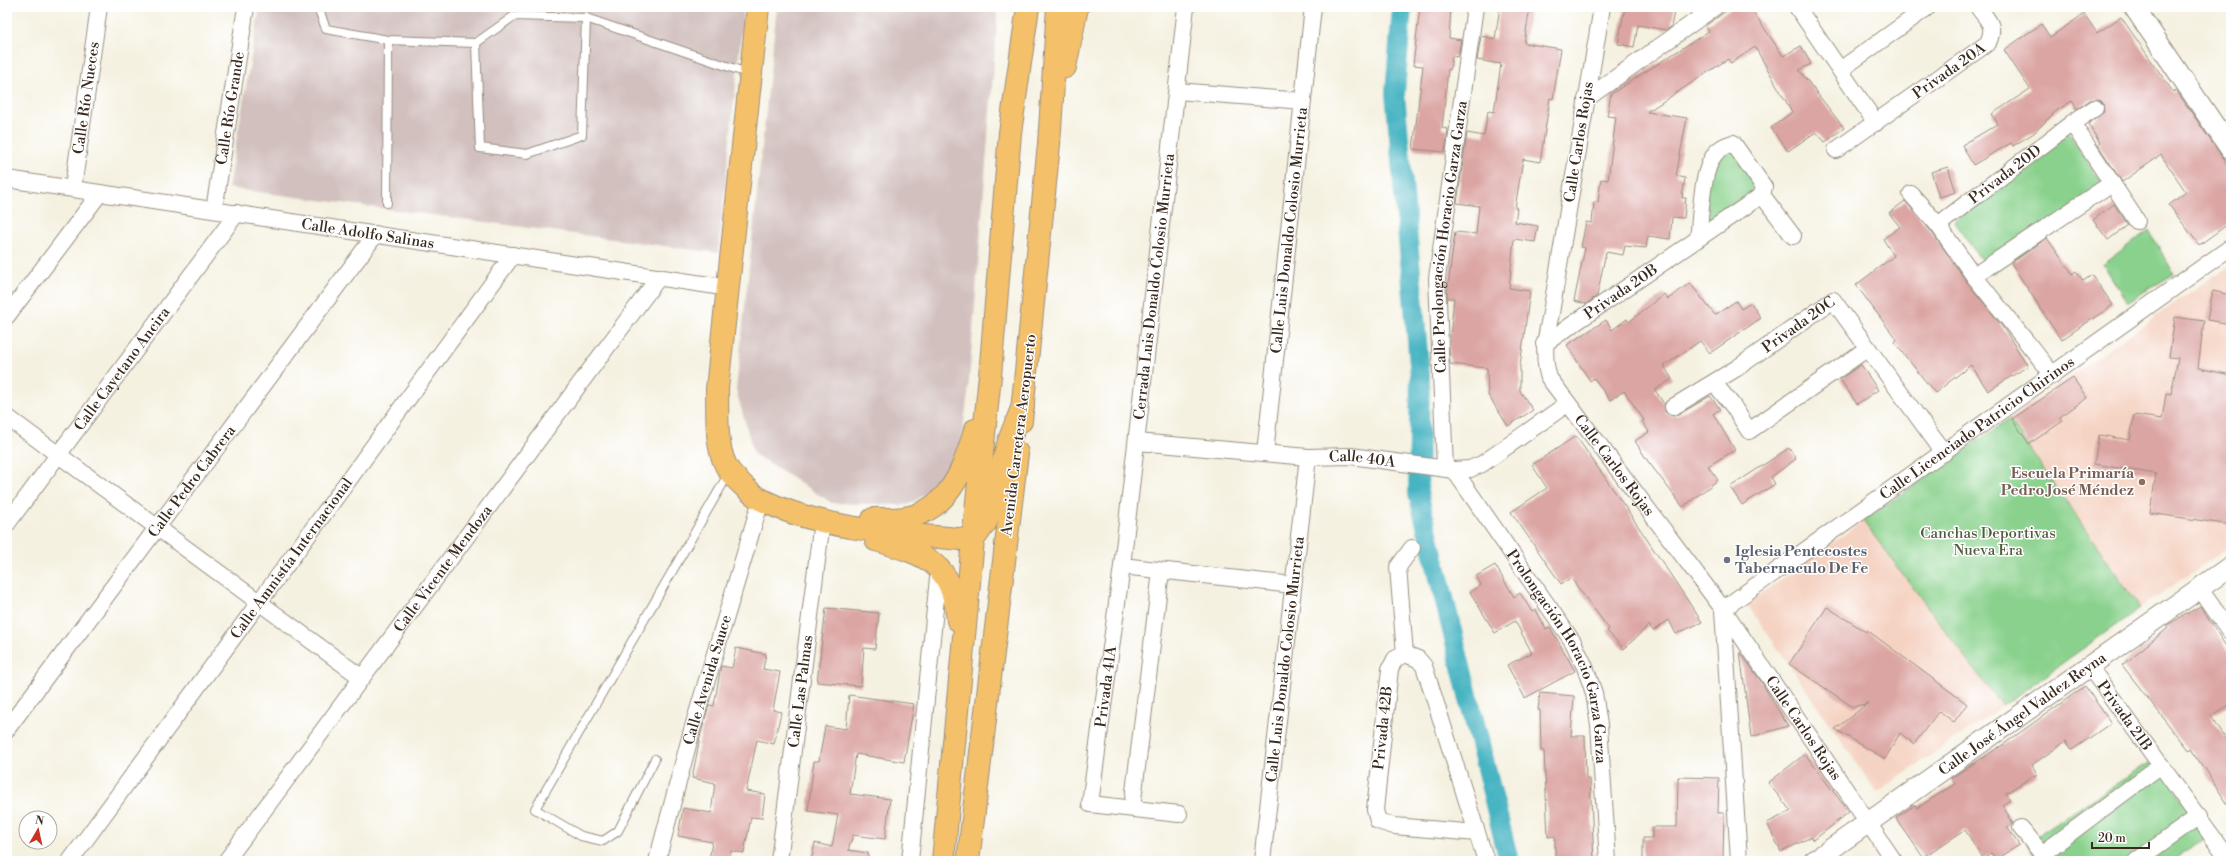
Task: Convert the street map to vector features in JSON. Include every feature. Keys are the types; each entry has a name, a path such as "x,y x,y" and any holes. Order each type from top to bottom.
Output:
{"main road":[{"path":"758,7 728,288 718,402 722,454 730,472 760,500 828,522 857,534 922,556 939,568 949,581 956,599 960,672"},
{"path":"943,861 957,702 990,376 1010,133 1028,7"},
{"name":"Avenida Carretera Aeropuerto","path":"968,861 1023,406 1048,144 1058,7"},
{"path":"1048,144 1077,7"},
{"path":"828,522 908,517 920,514 944,497 961,471 990,376"},
{"path":"973,540 986,522 1010,438 1023,406"},
{"path":"828,522 908,534 973,540"},
{"path":"957,702 965,733 965,785 960,861"}],"street":[{"name":"Calle Río Nueces","path":"73,188 99,7"},
{"name":"Calle Río Grande","path":"214,210 246,7"},
{"name":"Cerrada Luis Donaldo Colosio Murrieta","path":"1122,566 1186,7"},
{"name":"Calle Luis Donaldo Colosio Murrieta","path":"1265,453 1313,7"},
{"name":"Calle Prolongación Horacio Garza Garza","path":"1443,468 1437,278 1475,7"},
{"name":"Calle Carlos Rojas","path":"1602,7 1544,344 1544,363 1549,378 1567,404 1723,609 1894,861"},
{"path":"1586,99 1716,7"},
{"path":"1797,7 1876,123"},
{"path":"1840,70 1928,7"},
{"name":"Privada 20A","path":"1836,150 1988,43 1993,32 1991,25 1978,7"},
{"path":"2134,7 2231,150"},
{"path":"1177,91 1303,101"},
{"name":"Privada 20D","path":"1938,225 2095,108"},
{"path":"2072,124 2137,220"},
{"path":"1698,239 1708,168 1714,154 1723,146 1733,143 1764,187 1762,195 1793,236"},
{"name":"Calle Adolfo Salinas","path":"7,179 728,288"},
{"path":"1974,276 2112,183"},
{"path":"7,316 100,193"},
{"path":"1911,194 1938,225 1974,276 2053,374"},
{"name":"Privada 20B","path":"1544,344 1762,195"},
{"name":"Calle Cayetano Ancira","path":"7,524 236,214"},
{"name":"Calle Pedro Cabrera","path":"7,729 376,234"},
{"name":"Calle Licenciado Patricio Chirinos","path":"1723,609 1944,453 2231,247"},
{"name":"Calle Amnistía Internacional","path":"70,861 513,255"},
{"name":"Calle Vicente Mendoza","path":"226,861 659,277"},
{"name":"Privada 20C","path":"1673,407 1714,383 1833,300 1944,453"},
{"path":"1714,383 1749,430 1868,348"},
{"name":"Calle 40A","path":"1137,442 1308,457 1351,456 1443,468 1470,469 1482,464 1567,404"},
{"path":"7,418 362,678"},
{"name":"Calle Luis Donaldo Colosio Murrieta","path":"1262,861 1308,457"},
{"name":"Prolongación Horacio Garza Garza","path":"1443,468 1573,642 1585,667 1594,693 1599,725 1608,861"},
{"name":"Calle Avenida Sauce","path":"657,861 692,730 760,500"},
{"name":"Calle Las Palmas","path":"779,861 828,522"},
{"path":"1412,548 1398,566 1405,654 1418,660 1424,666 1486,861"},
{"path":"1122,566 1293,584"},
{"name":"Privada 41A","path":"1122,566 1090,804 1179,814"},
{"name":"Calle José Ángel Valdez Reyna","path":"1814,861 2231,566"},
{"path":"910,861 939,568"},
{"path":"1132,808 1161,571"},
{"path":"2199,588 2231,633"},
{"path":"1723,609 1739,861"},
{"name":"Privada 42B","path":"1405,654 1395,659 1390,669 1374,810 1378,821 1394,826 1477,833"},
{"name":"Privada 21B","path":"2089,666 2230,861"},
{"name":"Privada 21B","path":"2021,828 2045,858 2161,765"},
{"path":"2136,861 2198,816"}],"lane":[{"path":"318,7 326,29 388,40 476,44 514,16 586,18 751,74"},
{"path":"476,44 480,148 527,154 582,135 586,18"},
{"path":"387,202 388,40"},
{"path":"655,759 618,830 603,841 581,836 535,809 730,472"}],"shaded area":[{"path":"260,7 744,7 718,253 228,188"},
{"path":"777,7 996,7 997,22 968,394 961,443 944,482 908,505 832,503 754,454 736,390"},
{"name":"Escuela Primaría Pedro José Méndez","path":"2231,264 2231,546 2140,608 2009,419"},
{"path":"1863,521 2002,706 1877,793 1747,604"}],"green space":[{"path":"2068,132 2110,194 1991,274 1954,221"},
{"path":"1733,143 1764,187 1698,239 1708,168"},
{"path":"2149,230 2174,274 2127,302 2103,264"},
{"name":"Canchas Deportivas Nueva Era","path":"2009,419 2140,608 2002,706 1863,521"},
{"path":"2156,758 2206,839 2170,861 2037,861 2026,843"}],"building":[{"path":"1420,7 1451,7 1449,38 1461,40 1458,57 1452,56 1450,70 1448,69 1442,128 1448,129 1445,152 1413,149 1423,66 1413,65"},
{"path":"1500,7 1530,7 1524,43 1561,49 1553,99 1550,98 1540,162 1523,159 1515,208 1517,208 1515,222 1538,226 1535,242 1514,239 1509,288 1530,291 1520,366 1520,391 1533,410 1508,426 1488,395 1487,368 1450,364 1449,347 1454,298 1447,298 1455,232 1476,234 1479,206 1457,203 1467,133 1484,136 1488,111 1494,112 1501,64 1477,60 1481,36 1495,39"},
{"path":"1625,7 1675,7 1671,27 1666,30 1638,25 1634,47 1618,44"},
{"path":"1732,7 1750,7 1783,56 1801,46 1811,64 1799,70 1844,128 1825,142 1816,132 1788,151 1771,128 1792,112 1755,47 1731,63 1728,59 1647,112 1687,118 1676,176 1685,178 1682,198 1686,198 1684,218 1672,217 1670,239 1648,236 1646,248 1625,246 1623,255 1606,252 1597,296 1586,304 1574,301 1585,248 1581,247 1586,222 1592,223 1594,202 1598,202 1601,179 1608,180 1616,117 1607,116 1611,94 1709,31 1705,26"},
{"path":"2084,14 2097,33 2121,17 2173,92 2176,90 2231,170 2231,222 2199,245 2169,205 2186,192 2161,155 2122,182 2098,145 2100,143 2088,124 2104,112 2103,103 2099,99 2090,100 2077,109 2072,101 2056,111 2034,133 2013,146 2011,143 1973,165 1962,145 1998,124 1992,114 2030,89 2004,50 2041,24 2050,37"},
{"path":"1948,167 1956,192 1939,197 1931,172"},
{"path":"1905,201 1931,231 1967,282 2002,326 2028,366 1988,391 1971,365 1935,393 1894,342 1897,340 1856,285 1894,256 1883,239 1900,227 1889,213"},
{"path":"2114,204 2128,225 2108,240 2093,220"},
{"path":"2047,238 2072,274 2076,271 2083,281 2092,275 2113,305 2061,340 2011,263"},
{"path":"1690,283 1715,315 1736,301 1741,309 1751,303 1761,318 1710,353 1700,341 1664,366 1672,379 1655,390 1664,404 1665,412 1673,416 1678,415 1710,396 1720,409 1713,414 1735,450 1708,466 1718,480 1683,507 1647,460 1635,441 1649,432 1642,421 1644,420 1624,391 1610,400 1594,378 1590,381 1567,345 1606,320 1612,330 1627,319 1629,322 1664,294 1668,299"},
{"path":"2213,291 2231,295 2231,324 2207,320"},
{"path":"2175,317 2204,321 2198,368 2231,375 2231,525 2150,513 2156,474 2094,464 2099,435 2130,440 2134,415 2162,419 2166,393 2171,394 2178,358 2169,357"},
{"path":"1861,365 1878,390 1857,404 1840,379"},
{"path":"2073,378 2087,398 2060,417 2063,421 2029,444 2012,419"},
{"path":"1576,436 1702,622 1676,634 1669,620 1653,631 1649,625 1624,649 1607,631 1609,629 1571,578 1561,584 1511,512 1547,488 1532,465"},
{"path":"1789,448 1796,459 1771,477 1775,484 1742,505 1730,487"},
{"path":"1495,565 1514,597 1520,593 1532,612 1536,610 1546,629 1550,627 1575,671 1525,698 1507,665 1532,653 1515,621 1495,633 1470,592 1481,585 1476,576"},
{"path":"2200,606 2231,654 2231,704 2211,716 2231,747 2231,809 2191,749 2189,751 2122,665 2168,628 2166,626"},
{"path":"1827,607 1866,632 1867,630 1967,704 1954,722 1939,711 1914,744 1900,733 1885,759 1835,729 1868,703 1853,707 1789,664"},
{"path":"826,608 879,613 875,649 864,648 861,686 817,682"},
{"path":"736,648 766,654 763,669 780,672 773,710 781,712 774,744 757,740 746,791 765,794 762,818 751,817 744,853 731,851 729,861 709,861 712,842 678,836 683,808 711,813 715,783 692,778 701,733 709,705 714,706 721,666 732,668"},
{"path":"1740,652 1760,680 1788,726 1751,737"},
{"path":"2085,686 2111,723 2072,750 2066,741 2032,765 2037,774 2006,793 2010,800 2002,805 2013,823 2007,827 2019,845 1996,860 1991,853 1983,858 1965,830 1923,857 1896,818 1915,805 1917,808 1955,784 1951,778 2004,744"},
{"path":"1540,693 1574,696 1571,736 1585,736 1586,779 1590,779 1594,861 1555,861 1555,836 1548,837 1544,751 1541,751 1540,710 1538,710"},
{"path":"849,695 914,704 904,762 856,754 850,794 890,799 885,839 853,835 848,850 868,853 868,861 811,861 815,843 832,847 838,815 808,811 814,761 819,761 825,726 846,729"},
{"path":"1805,754 1849,812 1814,840 1811,837 1781,852 1767,823 1791,811 1768,783"},
{"path":"1678,777 1719,778 1718,813 1724,813 1723,861 1643,861 1643,838 1652,838 1652,827 1677,827"}],"waterway":[{"path":"1402,7 1395,93 1420,375 1418,493 1509,861"}],"place":[{"name":"Escuela Primaría Pedro José Méndez","path":"2142,482"},
{"name":"Iglesia Pentecostes Tabernaculo De Fe","path":"1727,560"}]}
